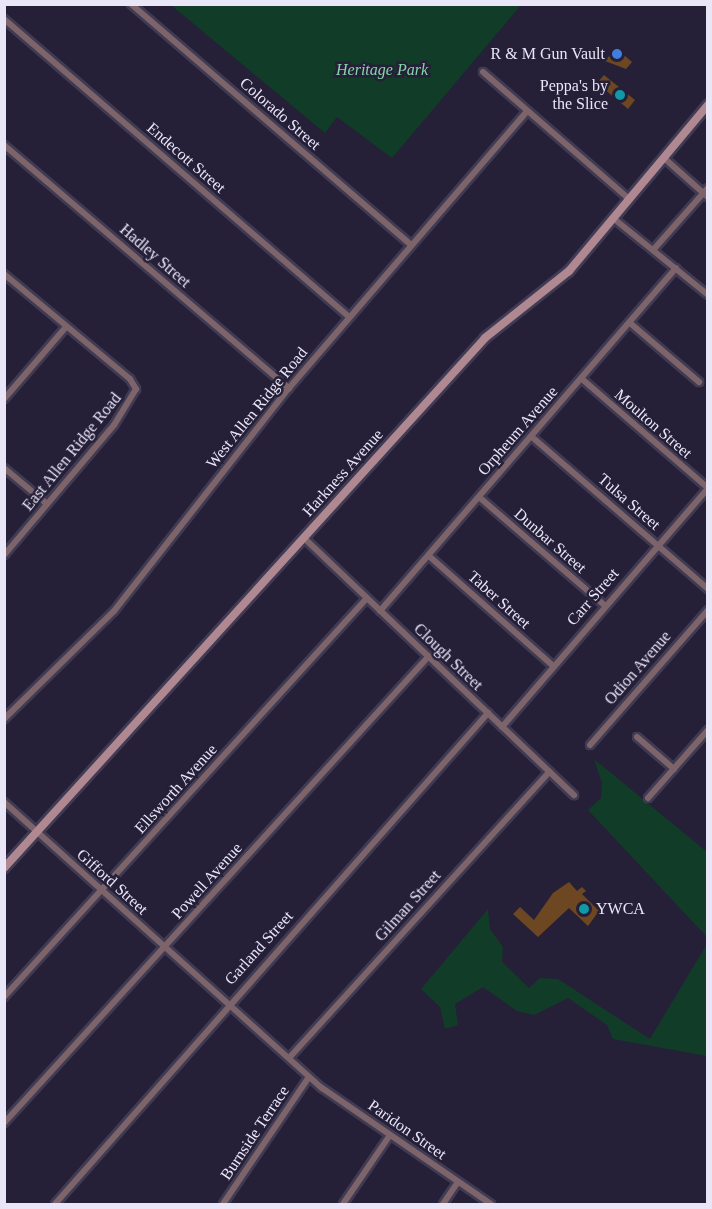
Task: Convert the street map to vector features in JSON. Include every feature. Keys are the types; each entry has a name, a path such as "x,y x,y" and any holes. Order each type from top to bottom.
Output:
{"main road":[{"name":"Harkness Avenue","path":"4,868 485,338 510,313 557,283 708,105"}],"street":[{"name":"Colorado Street","path":"131,4 411,245"},
{"name":"Endecott Street","path":"4,19 349,317"},
{"path":"483,72 629,199"},
{"name":"West Allen Ridge Road","path":"4,719 114,611 289,388 527,111"},
{"name":"Hadley Street","path":"4,145 289,388"},
{"path":"654,249 706,192 663,158"},
{"path":"613,218 708,295"},
{"name":"Orpheum Avenue","path":"380,611 676,268"},
{"name":"East Allen Ridge Road","path":"4,273 130,379 136,392 4,555"},
{"path":"630,324 699,382"},
{"path":"4,399 66,327"},
{"name":"Moulton Street","path":"582,379 708,488"},
{"name":"Tulsa Street","path":"532,437 708,589"},
{"path":"4,468 47,504"},
{"name":"Carr Street","path":"502,727 552,665 708,488"},
{"name":"Dunbar Street","path":"479,497 604,605"},
{"name":"Clough Street","path":"304,538 574,795"},
{"name":"Taber Street","path":"429,555 552,665"},
{"name":"Ellsworth Avenue","path":"4,997 367,598"},
{"name":"Odion Avenue","path":"590,746 708,610"},
{"name":"Powell Avenue","path":"4,1123 429,656"},
{"name":"Garland Street","path":"55,1204 218,1022 227,1005 488,713"},
{"path":"648,798 708,730"},
{"path":"637,737 674,769"},
{"name":"Gilman Street","path":"289,1058 549,772"},
{"name":"Gifford Street","path":"4,802 309,1077"},
{"name":"Paridon Street","path":"309,1077 390,1136 491,1204"},
{"name":"Burnside Terrace","path":"223,1204 309,1077"},
{"path":"343,1204 390,1136"},
{"path":"443,1204 458,1182"}],"green space":[{"name":"Heritage Park","path":"171,5 521,5 392,158 337,117 325,133"},
{"path":"594,759 707,852 707,937 588,810 601,798 602,783"},
{"path":"488,909 490,929 503,947 502,962 529,988 540,978 558,979 650,1039 707,944 707,1056 613,1039 607,1025 568,998 534,1015 517,1011 483,987 455,1004 458,1025 445,1029 440,1007 421,989"}],"building":[{"name":"R & M Gun Vault","path":"616,48 632,62 626,69 605,61"},
{"name":"Peppa's by the Slice","path":"604,75 635,100 628,109 597,83"},
{"name":"YWCA","path":"569,882 577,891 582,887 586,891 582,894 599,911 588,926 569,908 538,937 513,914 520,907 534,920 553,893"}],"place":[{"name":"R & M Gun Vault","path":"617,54"},
{"name":"Peppa's by the Slice","path":"620,95"},
{"name":"YWCA","path":"584,909"}]}
